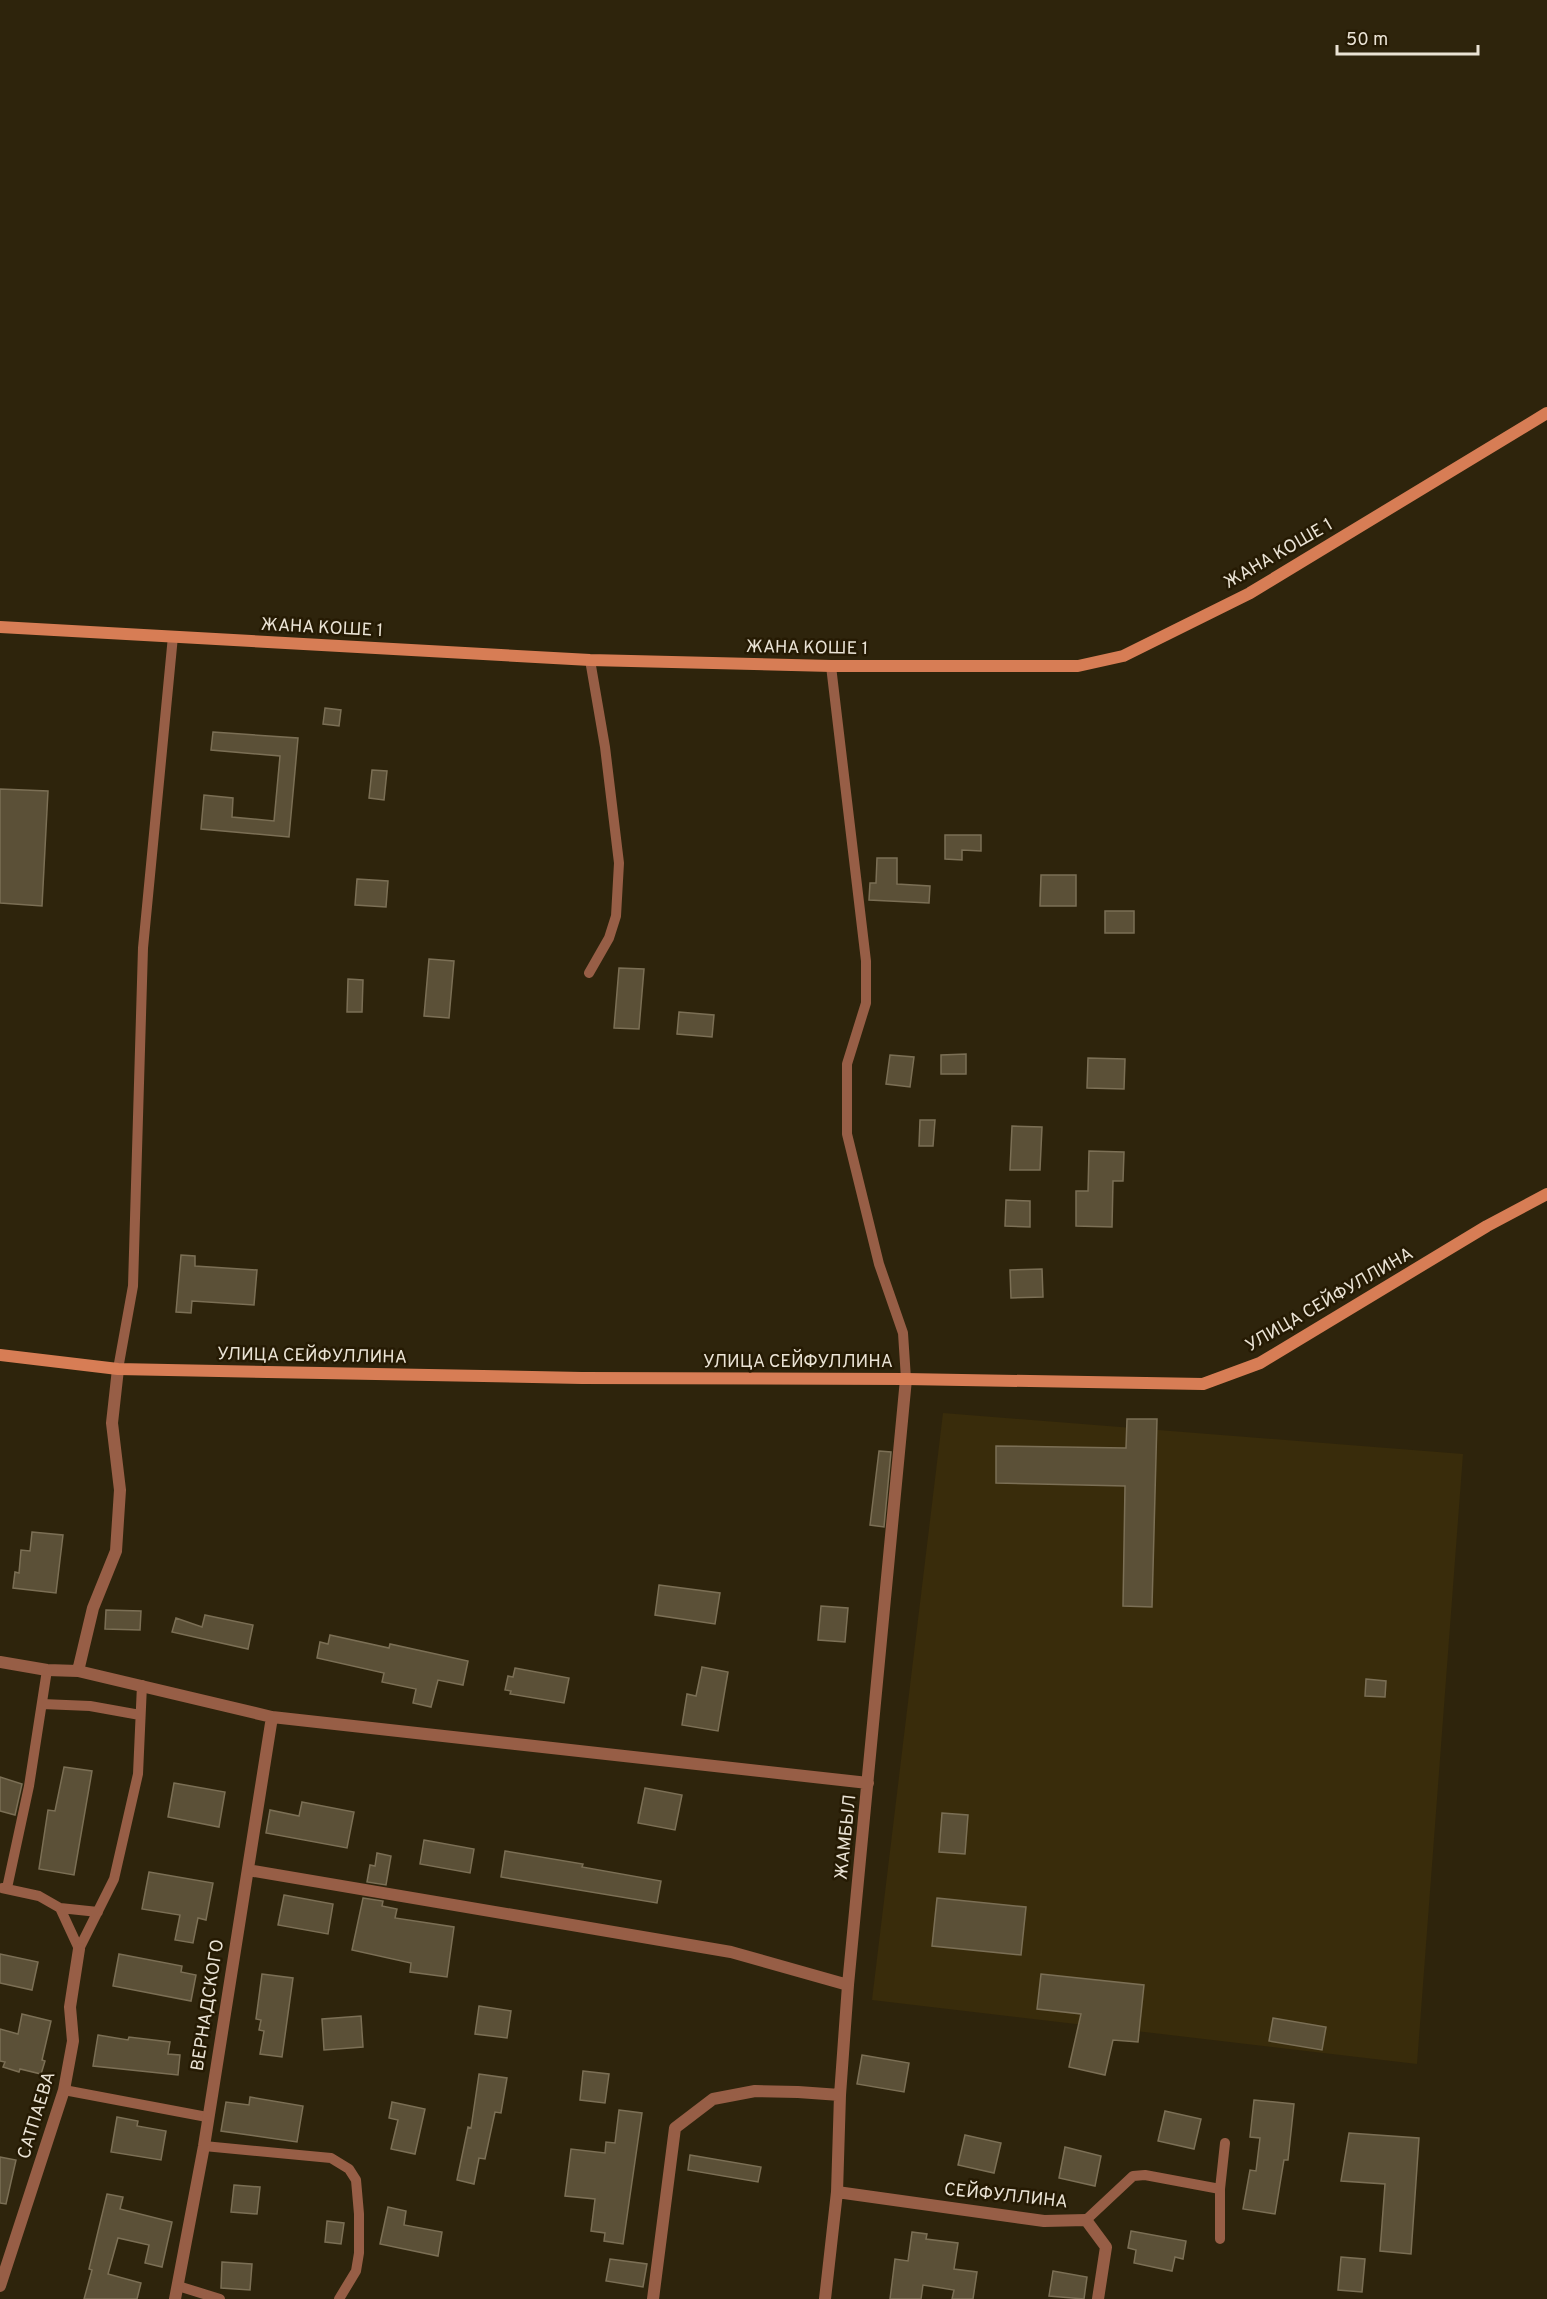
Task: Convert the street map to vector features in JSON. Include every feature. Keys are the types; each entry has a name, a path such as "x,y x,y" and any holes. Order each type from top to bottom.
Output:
{"street":[{"name":"ЖАНА КОШЕ 1","path":"0,627 590,660 831,666 1078,666 1123,656 1250,593 1547,413"},
{"name":"УЛИЦА СЕЙФУЛЛИНА","path":"0,1355 118,1369 594,1378 906,1379 1203,1384 1260,1363 1487,1226 1547,1194"},
{"path":"78,1671 93,1608 116,1551 120,1491 112,1423 118,1369"},
{"name":"ЖАМБЫЛ","path":"825,2299 837,2192 840,2096 848,1985 906,1379"},
{"path":"0,1662 47,1670 78,1671 272,1717 868,1783"},
{"name":"ВЕРНАДСКОГО","path":"175,2299 204,2146 272,1717"},
{"path":"248,1870 731,1952 848,1985"},
{"name":"САТПАЕВА","path":"0,2286 64,2090 73,2041 70,2007 79,1949"},
{"path":"653,2299 675,2128 713,2099 755,2091 840,2096"},
{"name":"СЕЙФУЛЛИНА","path":"837,2192 1044,2221 1086,2220 1106,2247 1098,2299"}],"lane":[{"path":"118,1369 133,1286 143,948 173,636"},
{"path":"589,973 609,938 615,916 620,863 605,747 590,660"},
{"path":"831,666 866,961 866,1003 847,1064 847,1134 879,1264 903,1333 906,1379"},
{"path":"47,1670 29,1786 4,1888 39,1896 60,1908 98,1912"},
{"path":"79,1949 114,1879 138,1774 142,1685"},
{"path":"42,1704 90,1706 140,1715"},
{"path":"60,1908 79,1949"},
{"path":"64,2090 207,2117"},
{"path":"1220,2239 1220,2189 1225,2143"},
{"path":"204,2146 331,2158 349,2169 356,2180 359,2253 356,2271 339,2299"},
{"path":"1086,2220 1133,2176 1145,2175 1220,2189"},
{"path":"178,2286 220,2299"}],"shaded area":[{"path":"943,1413 1463,1454 1417,2064 872,2000"}],"building":[{"path":"325,708 341,710 339,726 323,724"},
{"path":"213,732 298,738 289,837 201,829 204,795 233,798 232,817 274,821 280,756 211,750"},
{"path":"372,770 387,771 384,800 369,798"},
{"path":"0,789 48,791 42,906 0,903"},
{"path":"945,835 981,835 981,851 962,850 962,860 945,859"},
{"path":"877,858 897,858 897,884 930,886 929,903 869,900 870,883 876,883"},
{"path":"1041,875 1076,875 1076,906 1040,906"},
{"path":"357,879 388,881 386,907 355,905"},
{"path":"1105,911 1134,911 1134,933 1105,933"},
{"path":"429,959 454,961 449,1018 424,1016"},
{"path":"619,968 644,969 639,1029 614,1028"},
{"path":"348,979 363,980 362,1012 347,1012"},
{"path":"679,1012 714,1015 712,1037 677,1034"},
{"path":"966,1054 966,1074 941,1074 941,1055"},
{"path":"890,1055 914,1057 910,1087 886,1084"},
{"path":"1088,1058 1125,1059 1124,1089 1087,1088"},
{"path":"920,1120 935,1120 933,1146 919,1146"},
{"path":"1012,1126 1042,1127 1040,1170 1010,1170"},
{"path":"1089,1151 1124,1152 1123,1181 1113,1181 1112,1227 1076,1226 1076,1191 1088,1191"},
{"path":"1006,1200 1030,1201 1030,1227 1005,1226"},
{"path":"181,1255 195,1256 195,1266 257,1270 254,1305 192,1301 191,1313 176,1312"},
{"path":"1042,1269 1043,1297 1011,1298 1010,1270"},
{"path":"1127,1419 1157,1419 1152,1607 1123,1606 1125,1486 996,1483 996,1446 1126,1448"},
{"path":"879,1451 891,1452 884,1527 870,1525"},
{"path":"32,1532 63,1535 56,1593 13,1588 15,1572 19,1573 21,1550 30,1551"},
{"path":"659,1585 720,1593 715,1624 655,1615"},
{"path":"821,1606 848,1608 845,1642 818,1640"},
{"path":"106,1610 141,1611 140,1630 105,1629"},
{"path":"205,1615 253,1625 248,1649 172,1632 176,1618 202,1627"},
{"path":"330,1635 389,1648 390,1644 468,1661 463,1685 438,1680 431,1707 413,1703 416,1689 382,1682 384,1673 317,1658 320,1642 328,1644"},
{"path":"702,1667 728,1672 718,1731 682,1725 687,1694 696,1696"},
{"path":"515,1668 569,1678 564,1703 510,1694 511,1691 505,1690 508,1676 513,1677"},
{"path":"1366,1679 1386,1681 1385,1697 1365,1696"},
{"path":"64,1767 92,1771 74,1875 39,1869 48,1810 55,1811"},
{"path":"0,1777 22,1784 15,1815 0,1811"},
{"path":"174,1783 225,1792 219,1827 168,1817"},
{"path":"645,1788 682,1795 675,1830 638,1823"},
{"path":"302,1802 354,1812 347,1848 266,1833 270,1810 299,1816"},
{"path":"942,1813 968,1815 965,1854 939,1852"},
{"path":"424,1840 474,1849 470,1873 420,1864"},
{"path":"505,1851 583,1864 582,1867 661,1881 657,1903 501,1877"},
{"path":"377,1853 391,1856 386,1885 367,1882 370,1865 375,1866"},
{"path":"149,1872 213,1883 206,1920 198,1918 193,1943 175,1940 180,1915 142,1909"},
{"path":"284,1895 333,1904 328,1934 278,1925"},
{"path":"363,1898 383,1901 382,1906 397,1909 395,1918 454,1927 447,1977 410,1972 411,1963 352,1950"},
{"path":"937,1898 1026,1907 1021,1955 932,1946"},
{"path":"0,1954 38,1962 32,1990 0,1983"},
{"path":"119,1954 182,1966 181,1972 196,1975 191,2001 113,1986"},
{"path":"262,1974 293,1978 282,2057 260,2054 264,2031 259,2030 261,2020 256,2019"},
{"path":"1041,1974 1144,1985 1138,2042 1113,2040 1105,2075 1069,2067 1081,2014 1037,2009"},
{"path":"479,2006 511,2011 507,2038 475,2034"},
{"path":"22,2014 51,2021 41,2074 20,2069 19,2072 3,2067 5,2062 0,2061 0,2029 18,2034"},
{"path":"361,2016 363,2047 324,2050 322,2019"},
{"path":"1273,2018 1326,2027 1322,2050 1269,2041"},
{"path":"98,2035 128,2040 129,2037 170,2042 168,2054 180,2055 178,2075 93,2066"},
{"path":"862,2055 909,2063 904,2092 857,2084"},
{"path":"583,2071 609,2074 605,2103 580,2100"},
{"path":"479,2074 507,2078 501,2113 495,2112 485,2159 479,2158 474,2184 457,2180 468,2127 471,2128"},
{"path":"250,2097 303,2106 297,2142 221,2131 226,2102 249,2105"},
{"path":"1254,2100 1294,2104 1288,2160 1284,2160 1275,2214 1243,2209 1250,2170 1256,2171 1260,2138 1250,2137"},
{"path":"392,2102 425,2109 415,2154 391,2149 398,2120 389,2118"},
{"path":"619,2110 642,2113 623,2244 604,2241 605,2233 591,2231 595,2199 565,2196 571,2149 605,2153 606,2142 615,2143"},
{"path":"1165,2111 1201,2119 1194,2149 1158,2141"},
{"path":"117,2117 138,2121 137,2126 166,2131 161,2160 111,2152"},
{"path":"1349,2133 1419,2138 1411,2254 1380,2251 1385,2184 1341,2181"},
{"path":"965,2135 1001,2143 994,2173 958,2165"},
{"path":"1065,2147 1101,2156 1095,2186 1059,2178"},
{"path":"690,2155 761,2167 758,2182 688,2170"},
{"path":"0,2157 16,2160 6,2204 0,2203"},
{"path":"234,2185 260,2187 257,2214 231,2212"},
{"path":"107,2194 123,2197 120,2209 172,2222 162,2267 145,2263 149,2245 118,2238 108,2274 141,2283 137,2299 84,2299"},
{"path":"388,2207 406,2211 404,2225 442,2232 438,2256 380,2244"},
{"path":"327,2221 344,2223 341,2244 325,2242"},
{"path":"1131,2231 1186,2241 1183,2259 1175,2257 1172,2271 1134,2263 1136,2250 1128,2248"},
{"path":"912,2232 927,2234 926,2239 958,2243 954,2269 977,2272 973,2299 952,2299 954,2290 923,2285 921,2299 890,2299 895,2259 908,2261"},
{"path":"1341,2257 1365,2259 1362,2292 1338,2290"},
{"path":"610,2259 647,2264 643,2287 606,2281"},
{"path":"222,2262 252,2264 250,2290 221,2288"},
{"path":"1053,2271 1087,2277 1084,2299 1049,2296"}]}
